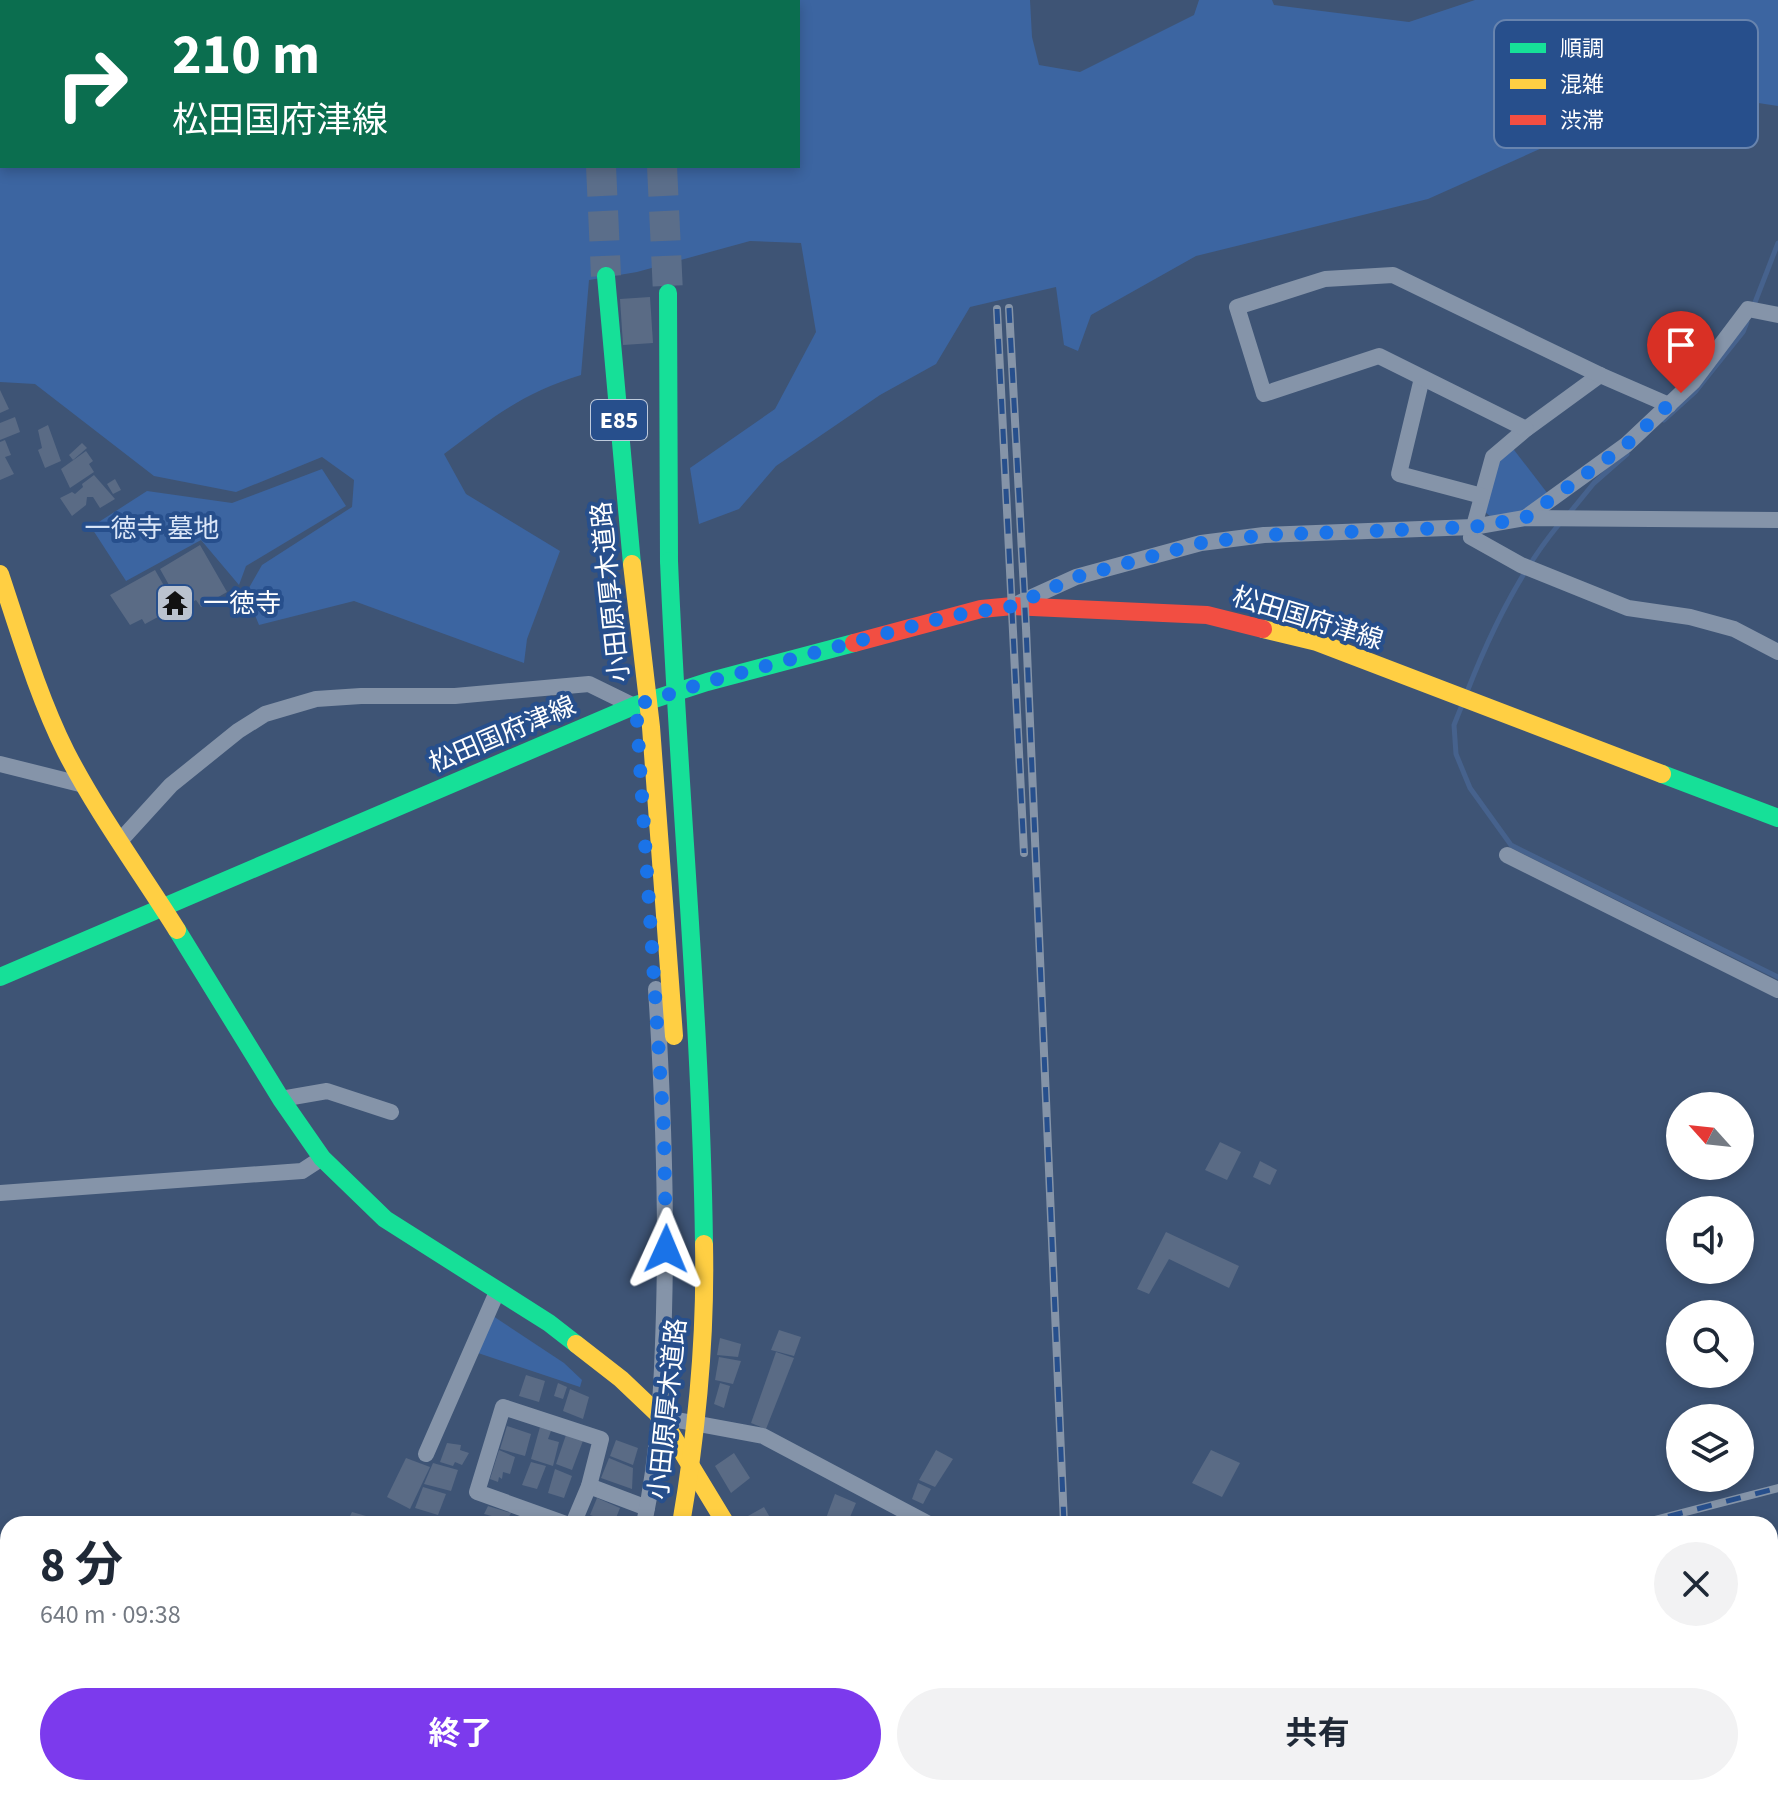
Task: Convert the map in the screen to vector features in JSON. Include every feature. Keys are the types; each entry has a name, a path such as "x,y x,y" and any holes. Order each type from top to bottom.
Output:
{"main road":[{"name":"小田原厚木道路","path":"606,276 632,564 651,727 682,1157"},
{"name":"小田原厚木道路","path":"668,293 669,561 674,724 701,1131 706,1260 700,1384 683,1516"},
{"path":"0,574 38,687 84,785 281,1099 322,1158 385,1219 549,1323 583,1348 661,1417 721,1516"},
{"name":"松田国府津線","path":"0,977 636,705 707,682 950,616 1013,606 1207,615 1317,642 1778,818"},
{"name":"小田原厚木道路","path":"663,1516 679,1396"}],"street":[{"path":"1526,429 1379,356 1264,394 1237,307 1325,279 1393,275 1669,405"},
{"path":"1525,518 1626,445 1669,405 1693,382 1748,309 1778,315"},
{"path":"1600,375 1493,457 1471,537 1521,565 1628,608 1690,617 1734,629 1778,652"},
{"path":"1422,378 1399,474 1482,496"},
{"path":"1013,606 1076,577 1201,543 1264,535 1473,527 1525,518 1778,520"},
{"path":"119,842 171,785 238,731 265,714 316,699 455,696 589,684 636,705 664,1131 667,1221 661,1417 646,1516 589,1486"},
{"path":"0,764 84,785"},
{"path":"1507,855 1778,990"},
{"path":"281,1099 327,1091 391,1112"},
{"path":"0,1193 302,1171 322,1158"},
{"path":"426,1454 497,1292"},
{"path":"544,1516 477,1492 503,1407 601,1439 589,1486 576,1516"},
{"path":"661,1417 763,1436 914,1516"}],"green space":[{"path":"800,0 1030,0 1032,37 1039,65 1080,72 1194,15 1199,0 1272,0 1274,5 1409,22 1475,0 1778,0 1778,106 1758,103 1758,20 1494,20 1494,148 1542,148 1428,199 1196,256 1091,315 1078,351 1064,345 1056,287 970,307 936,364 880,395 776,466 739,509 699,524 690,468 775,409 816,332 801,243 750,241 637,272 589,280 581,375 524,398 444,454 466,494 560,551 527,639 524,663 354,601 259,625 246,593 262,565 352,507 354,480 322,457 236,492 154,476 35,384 0,382 0,168 800,168"},
{"path":"1511,446 1548,494 1516,515 1494,520 1481,508 1495,459"},
{"name":"一徳寺 墓地","path":"322,469 346,506 246,566 239,585 201,540 126,581 91,527 147,491 232,503"},
{"path":"493,1316 564,1363 582,1380 580,1387 478,1353"}],"building":[{"path":"650,297 653,343 623,345 620,299"},
{"path":"0,390 9,409 0,413"},
{"path":"15,417 20,432 0,440 0,423"},
{"path":"48,425 61,461 45,468 38,450 42,448 38,430"},
{"path":"5,440 11,455 5,457 14,474 0,480 0,442"},
{"path":"82,443 87,448 73,460 69,455"},
{"path":"86,451 93,461 89,464 94,472 70,488 61,469"},
{"path":"94,475 115,499 100,508 93,497 87,497 86,505 72,516 60,498 72,492 75,494"},
{"path":"115,479 121,490 113,494 107,484"},
{"path":"200,545 227,592 201,607 196,600 182,608 160,569"},
{"path":"155,570 171,598 164,604 169,611 145,624 142,619 130,625 110,595"},
{"path":"1220,1142 1241,1152 1227,1180 1205,1170"},
{"path":"1260,1161 1277,1170 1270,1185 1253,1177"},
{"path":"1166,1232 1239,1266 1229,1288 1169,1259 1149,1294 1137,1289"},
{"path":"779,1330 801,1337 794,1356 771,1350"},
{"path":"720,1338 741,1344 738,1357 717,1355"},
{"path":"776,1352 794,1358 766,1429 751,1423"},
{"path":"719,1357 741,1361 733,1384 715,1380"},
{"path":"526,1375 545,1381 539,1402 519,1396"},
{"path":"558,1383 567,1387 563,1399 554,1396"},
{"path":"720,1383 730,1386 724,1408 714,1404"},
{"path":"570,1389 589,1397 583,1419 563,1411"},
{"path":"507,1426 531,1434 525,1456 500,1449"},
{"path":"540,1427 551,1431 548,1439 559,1442 553,1466 531,1459"},
{"path":"567,1432 584,1438 572,1470 556,1464"},
{"path":"616,1440 638,1448 633,1465 610,1456"},
{"path":"447,1443 461,1445 460,1450 469,1453 462,1465 440,1462"},
{"path":"499,1450 515,1457 510,1474 503,1472 498,1482 490,1479"},
{"path":"936,1450 953,1459 935,1487 919,1480"},
{"path":"1211,1450 1240,1463 1222,1497 1192,1483"},
{"path":"734,1453 750,1478 731,1493 715,1466"},
{"path":"406,1458 430,1467 410,1509 387,1497"},
{"path":"609,1458 633,1468 632,1489 601,1478"},
{"path":"531,1462 546,1466 537,1489 522,1485"},
{"path":"433,1463 458,1470 451,1491 424,1484"},
{"path":"555,1469 572,1476 564,1498 548,1493"},
{"path":"918,1483 931,1489 923,1504 912,1499"},
{"path":"423,1487 446,1494 438,1515 415,1508"},
{"path":"835,1494 856,1503 850,1516 827,1516"},
{"path":"597,1498 620,1508 617,1516 590,1515"},
{"path":"488,1506 511,1513 509,1516 484,1514"},
{"path":"764,1507 769,1516 748,1516"}],"waterway":[{"path":"1754,305 1778,243"},
{"path":"1664,420 1695,392 1743,332 1747,322"},
{"path":"1567,516 1594,483 1627,454"},
{"path":"1467,692 1507,604 1531,562 1560,523"},
{"path":"1462,705 1454,725 1456,754 1470,788 1511,845 1778,977"}],"tunnel":[{"path":"601,168 606,276"},
{"path":"662,168 668,293"}],"railway":[{"path":"1009,308 1026,628 1064,1516"},
{"path":"997,309 1024,853"},
{"path":"1670,1516 1778,1488"}],"traffic: fast":[{"path":"606,276 632,564"},
{"path":"668,293 669,561"},
{"path":"669,561 699,1073 704,1244"},
{"path":"0,977 636,705 707,682 854,643"},
{"path":"1662,774 1778,818"},
{"path":"177,930 281,1099 322,1158 385,1219 549,1323 576,1344"}],"traffic: slow":[{"path":"632,564 651,727 674,1036"},
{"path":"0,574 38,687 66,752 105,820 177,930"},
{"path":"1263,629 1317,642 1662,774"},
{"path":"682,1516 699,1384 704,1314 704,1244"},
{"path":"576,1344 621,1379 661,1417 721,1516"}],"traffic: jam":[{"path":"854,643 981,609 1013,606 1207,615 1263,629"}],"place":[{"name":"一徳寺","path":"175,603"}],"route":[{"path":"666,1249 664,1131 636,705 707,682 950,616 1013,606 1076,577 1201,543 1264,535 1473,527 1525,518 1626,445 1681,393"}]}
